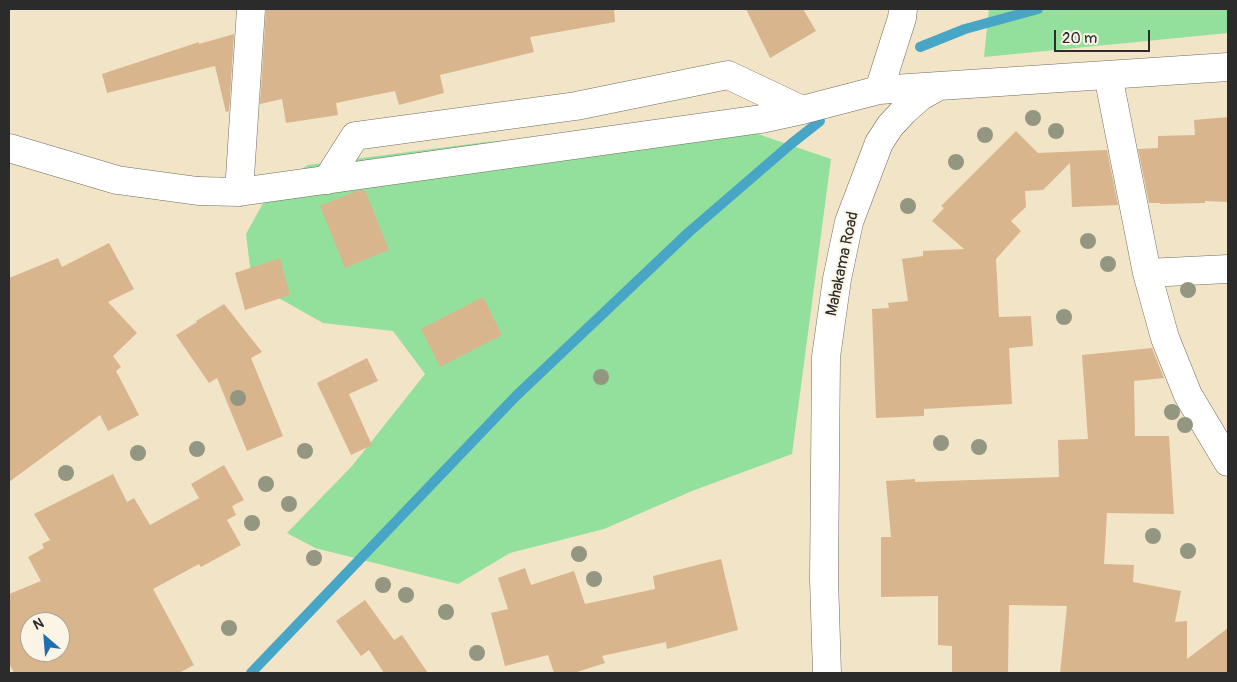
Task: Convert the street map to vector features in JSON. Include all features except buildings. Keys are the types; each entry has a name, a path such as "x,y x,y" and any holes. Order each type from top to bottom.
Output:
{"street":[{"path":"239,192 251,9"},
{"path":"879,90 902,18 903,9"},
{"name":"Mahakama Road","path":"827,673 824,579 826,357 837,279 848,222 878,143 904,110 921,96 939,86 1228,67"},
{"path":"327,180 355,136 576,106 728,75 802,110"},
{"path":"1108,75 1147,272 1165,338 1188,395 1228,462"},
{"path":"9,148 118,180 198,191 239,192 761,120 879,90 939,86"},
{"path":"1147,272 1228,269"}],"green space":[{"path":"989,9 1228,9 1228,33 984,57"},
{"path":"714,119 831,159 792,454 692,491 604,529 510,553 458,584 315,548 287,533 352,466 425,374 393,331 323,323 252,283 246,234 272,187 308,165 486,142 648,129"}],"waterway":[{"path":"920,47 965,29 1038,9"},
{"path":"251,673 516,396 689,232 820,121"}]}
